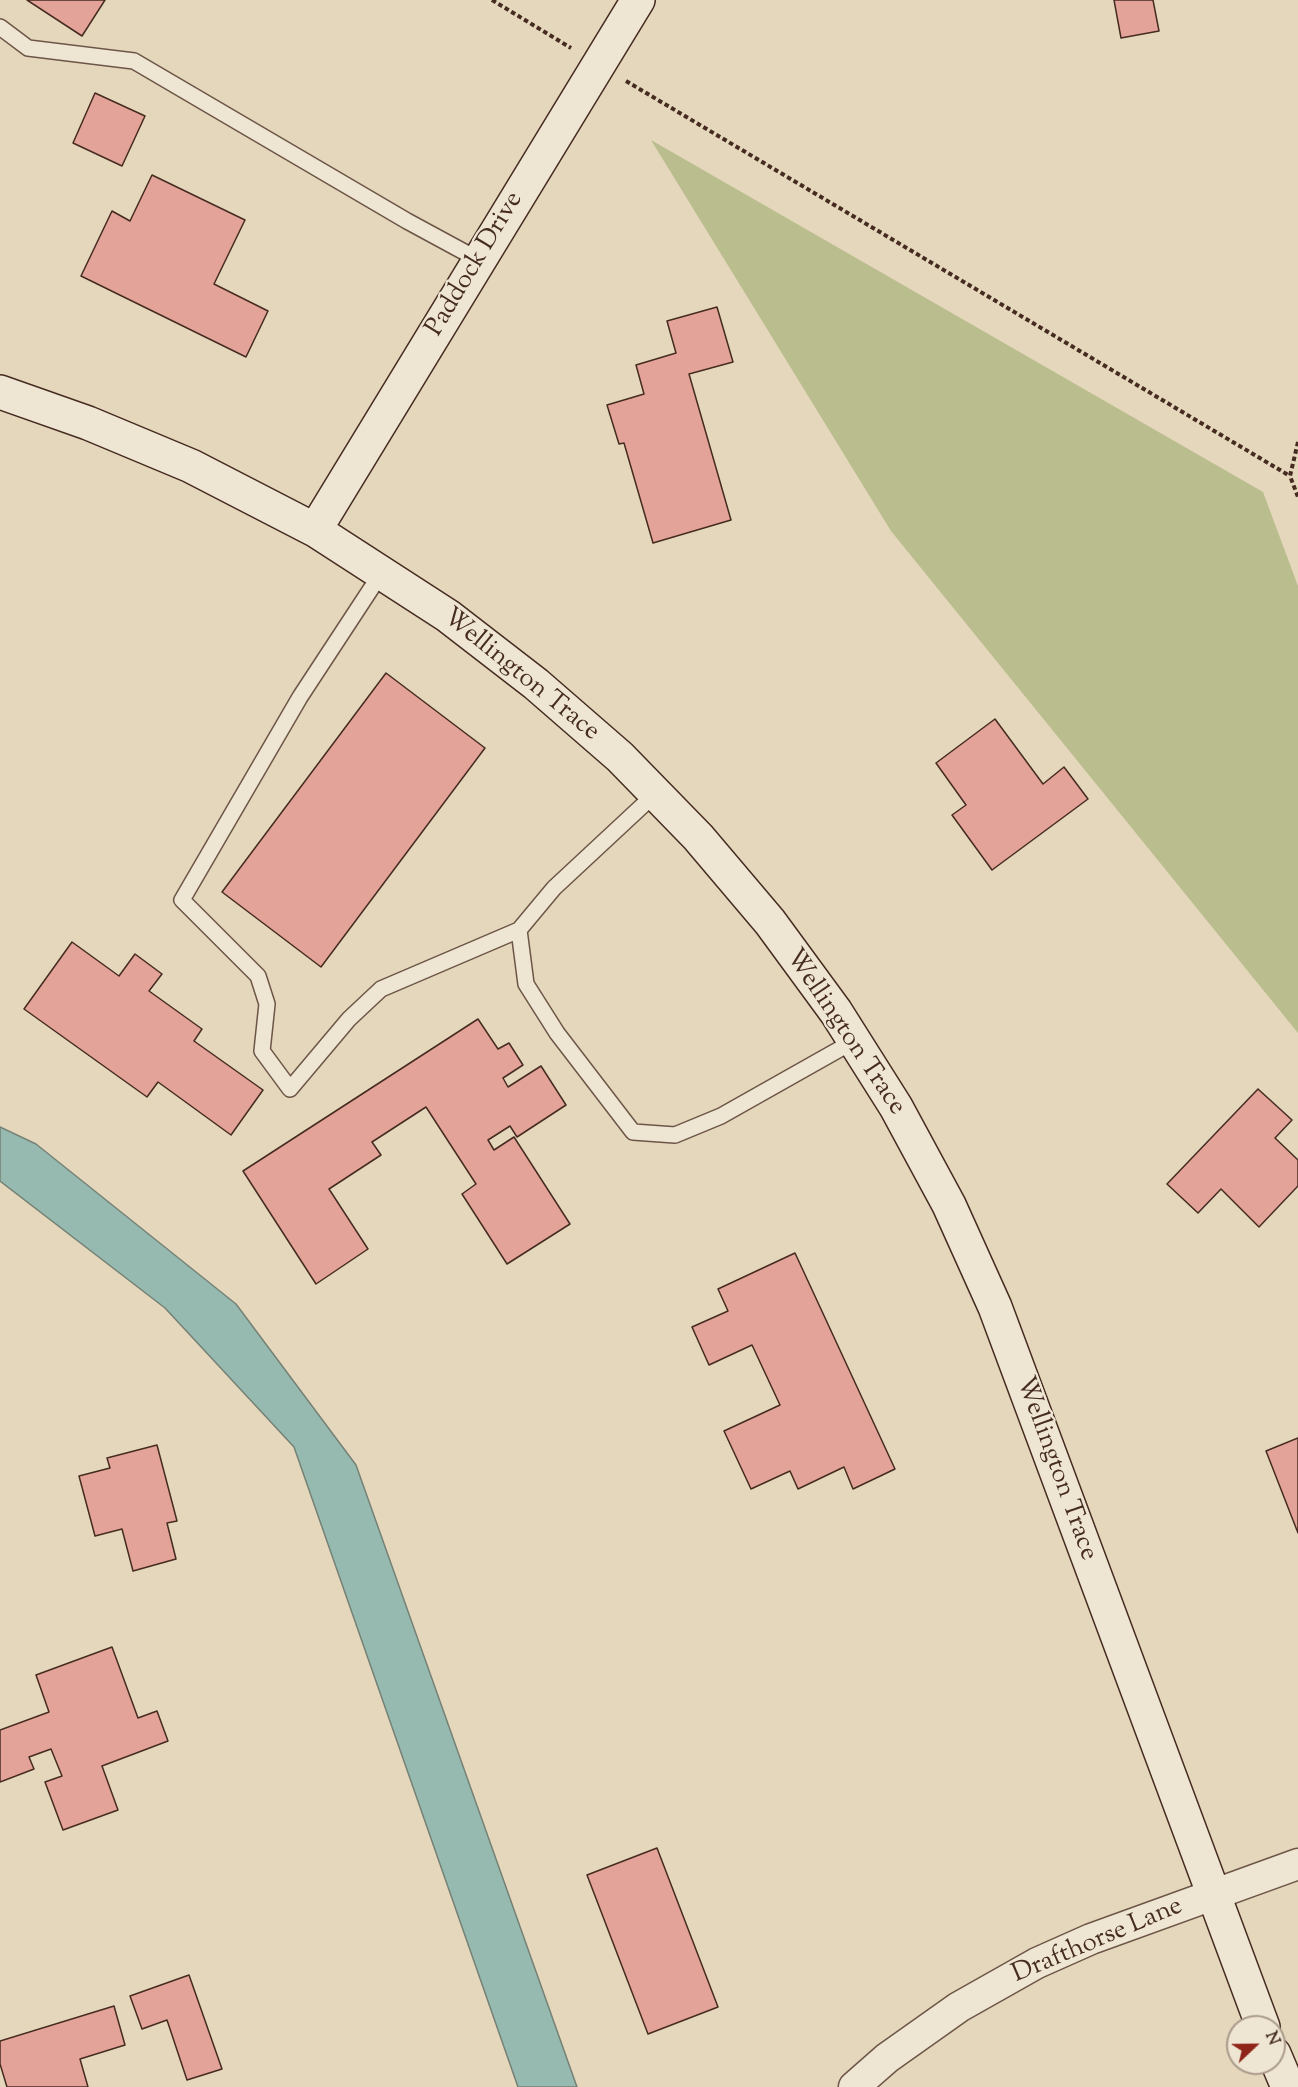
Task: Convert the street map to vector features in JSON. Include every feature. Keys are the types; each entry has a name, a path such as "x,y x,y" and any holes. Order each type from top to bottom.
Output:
{"street":[{"name":"Paddock Drive","path":"315,530 638,0"},
{"name":"Wellington Trace","path":"0,392 88,423 191,466 315,530 447,616 536,684 620,757 698,837 770,922 854,1041 896,1107 949,1205 995,1307 1258,2015"},
{"name":"Drafthorse Lane","path":"854,2087 886,2058 959,2007 1037,1963 1091,1939 1298,1863"}],"lane":[{"path":"0,27 28,48 134,61 479,260"},
{"path":"382,572 300,697 182,900 258,976 267,1004 262,1051 290,1089 349,1019 381,989 519,930 554,888 655,794"},
{"path":"519,930 525,984 557,1033 633,1132 675,1135 721,1116 854,1041"}],"path":[{"path":"492,0 1290,476"},
{"path":"1298,442 1290,476 1298,497"}],"green space":[{"path":"651,140 1263,492 1298,586 1298,1033 891,531"}],"water":[{"path":"0,1127 36,1144 236,1304 356,1465 577,2087 518,2087 294,1447 165,1308 0,1181"}],"building":[{"path":"27,0 105,0 82,36"},
{"path":"1114,0 1153,0 1159,31 1121,38"},
{"path":"95,93 145,116 122,166 73,143"},
{"path":"152,175 245,220 214,284 268,311 246,357 81,276 112,211 130,221"},
{"path":"717,307 733,362 689,374 731,520 653,543 624,443 619,444 607,405 644,394 636,365 676,353 667,321"},
{"path":"386,673 485,748 321,967 222,892"},
{"path":"995,719 1043,784 1064,767 1088,799 992,870 952,815 966,805 936,763"},
{"path":"72,942 119,976 135,954 162,974 149,991 202,1029 194,1041 263,1090 231,1135 158,1082 147,1097 24,1009"},
{"path":"478,1019 498,1049 509,1043 523,1065 503,1078 508,1087 541,1066 566,1105 517,1137 510,1126 488,1140 494,1150 514,1137 570,1224 507,1264 462,1194 476,1184 426,1107 372,1142 381,1155 329,1189 368,1249 316,1284 243,1171"},
{"path":"1258,1089 1292,1120 1275,1138 1298,1160 1298,1186 1259,1227 1221,1189 1198,1213 1167,1184"},
{"path":"795,1253 895,1469 853,1489 844,1467 798,1489 790,1471 751,1489 724,1431 780,1405 752,1345 709,1365 692,1327 728,1311 718,1289"},
{"path":"1298,1438 1298,1533 1266,1451"},
{"path":"157,1445 177,1521 167,1523 176,1559 133,1571 122,1529 95,1536 79,1476 110,1468 107,1458"},
{"path":"112,1647 138,1718 157,1711 168,1741 102,1766 118,1810 63,1830 45,1782 62,1776 51,1749 29,1757 34,1769 0,1782 0,1730 49,1712 36,1675"},
{"path":"657,1848 718,2007 648,2034 587,1875"},
{"path":"189,1975 222,2069 187,2080 167,2020 142,2029 130,1996"},
{"path":"114,2006 125,2045 80,2059 88,2087 7,2087 0,2064 0,2041"}]}
